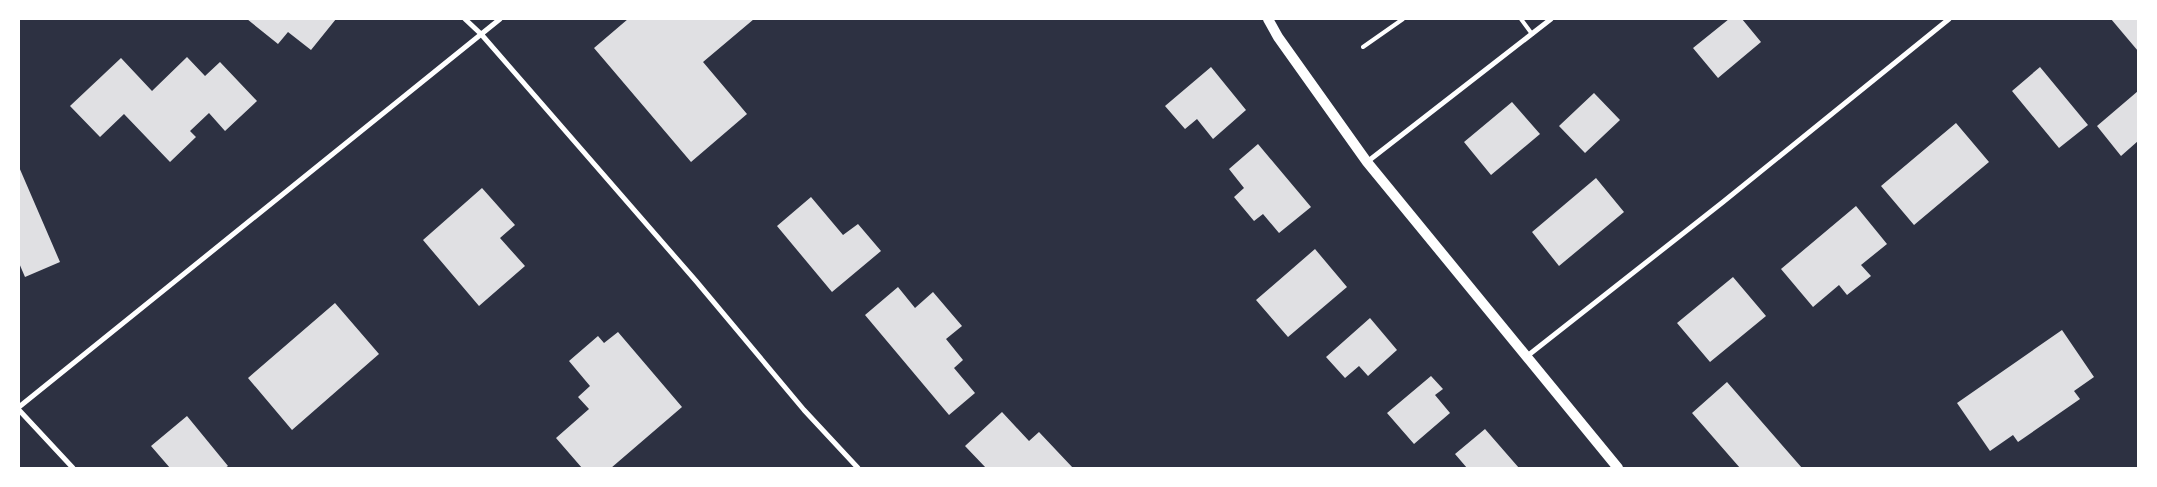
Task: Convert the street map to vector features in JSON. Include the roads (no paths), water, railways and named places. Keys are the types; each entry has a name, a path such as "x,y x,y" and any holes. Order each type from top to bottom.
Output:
{"main road":[{"path":"1268,19 1278,37 1368,162 1526,358 1618,468"}],"street":[{"path":"465,19 481,34 696,281 804,410 858,468"},
{"path":"73,468 19,408 500,19"},
{"path":"1368,162 1551,19"},
{"path":"1526,358 1731,196 1949,19"}],"lane":[{"path":"1362,48 1403,19"},
{"path":"1521,19 1532,34"}]}
